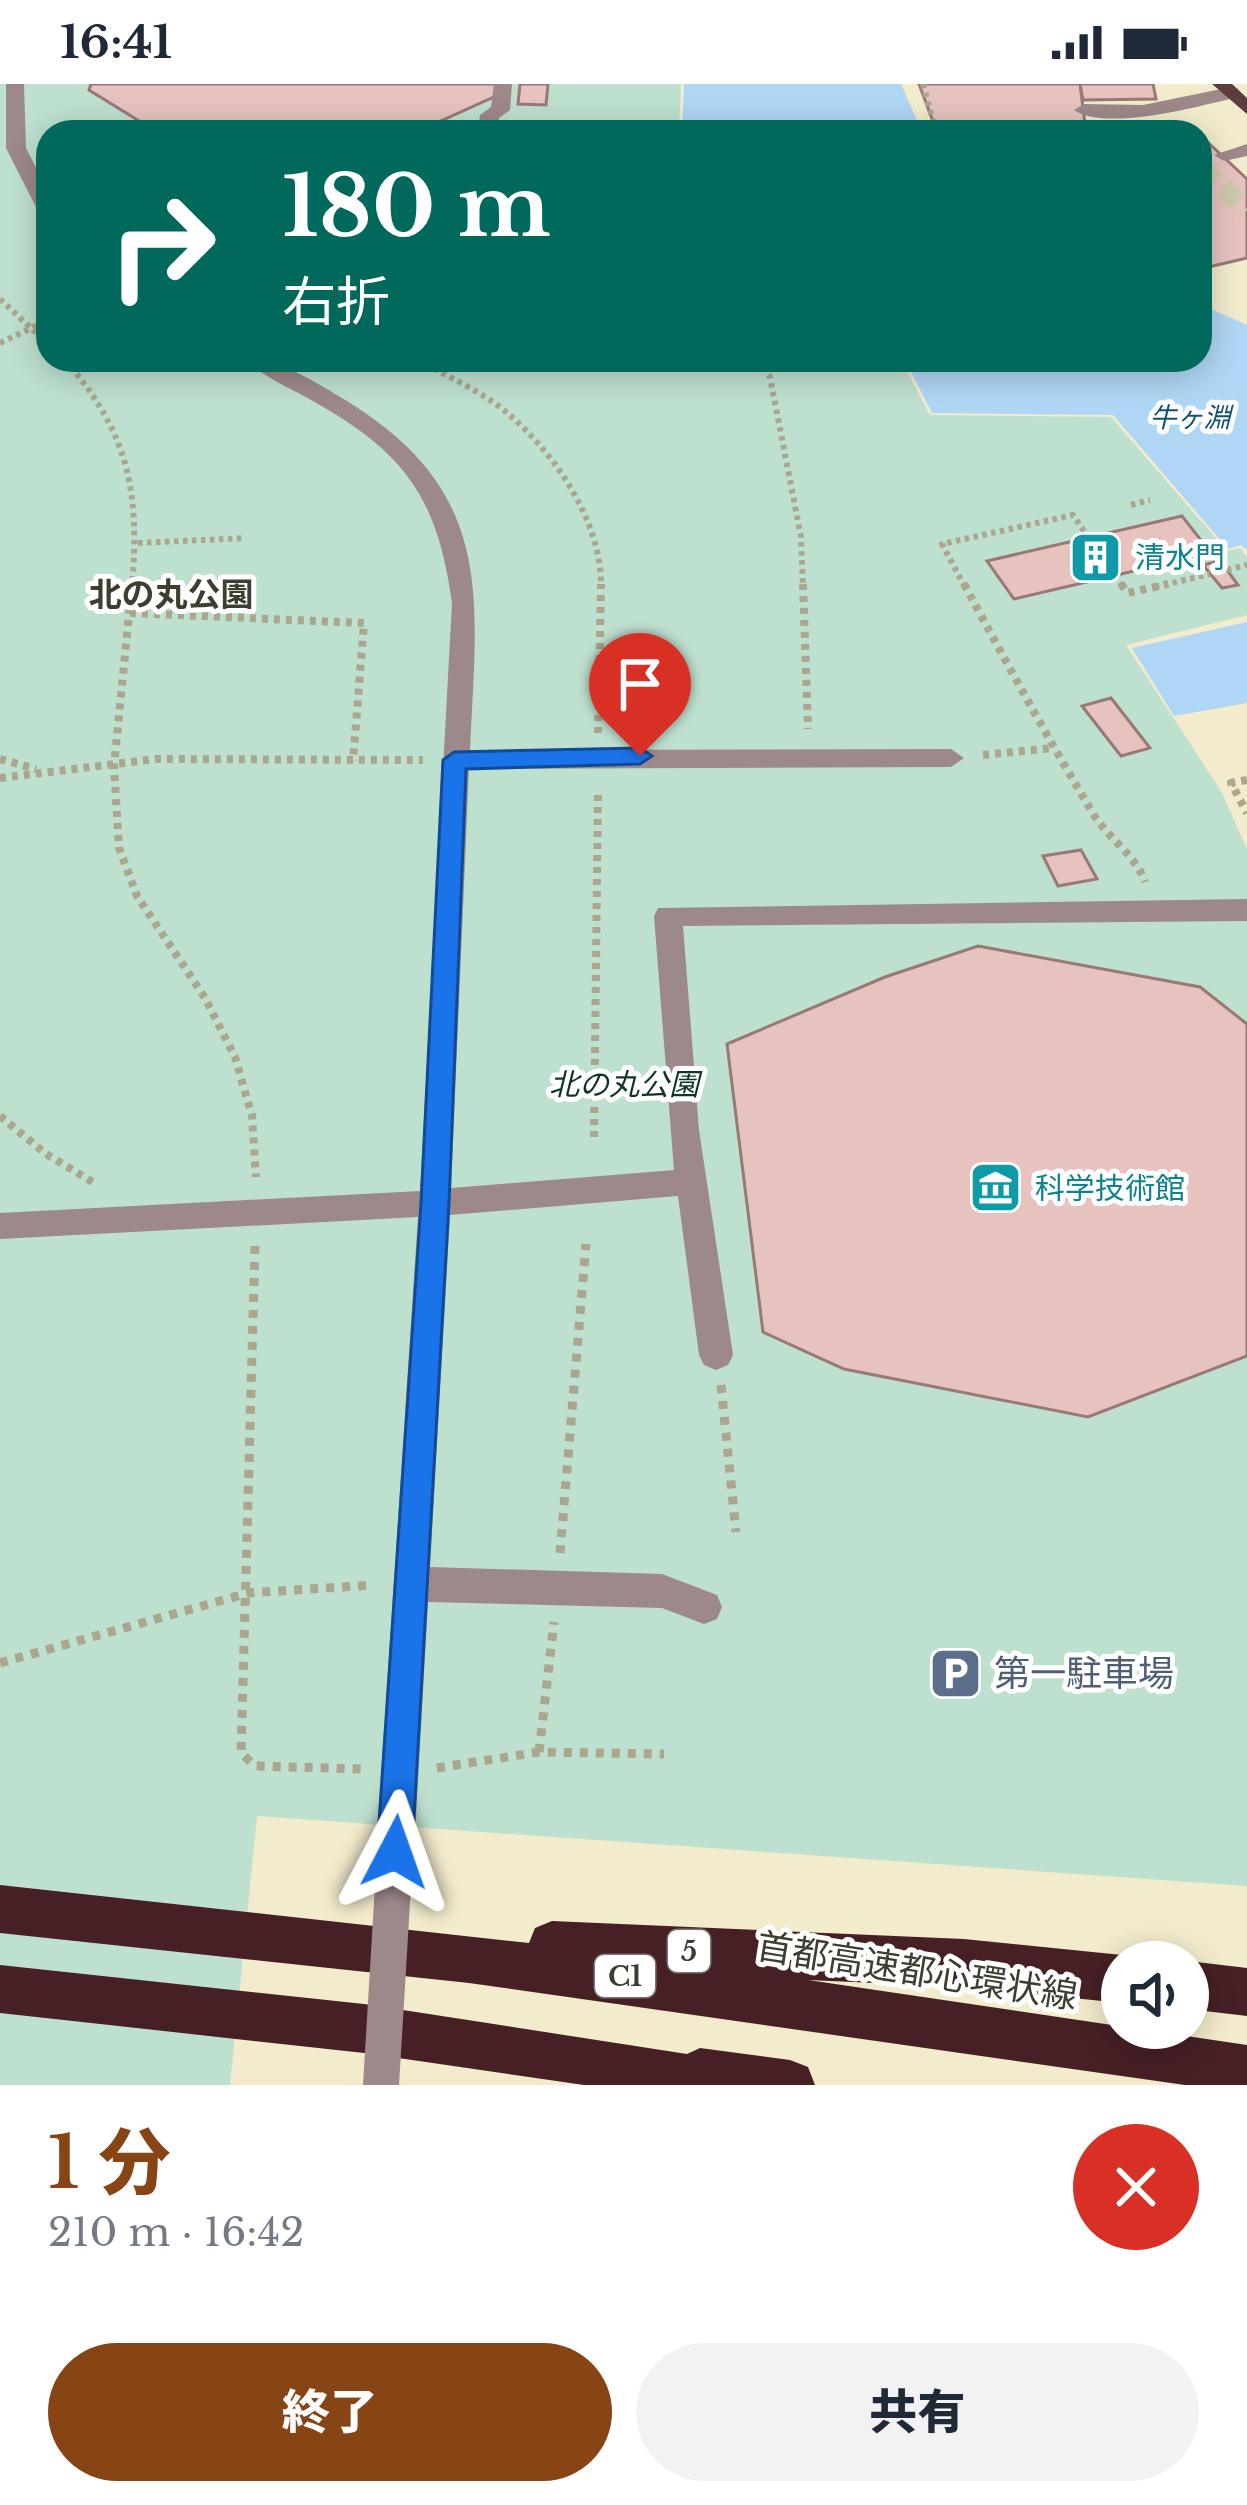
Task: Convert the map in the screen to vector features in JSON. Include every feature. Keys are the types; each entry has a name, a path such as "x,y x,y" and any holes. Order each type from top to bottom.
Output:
{"highway":[{"name":"首都高速都心環状線","path":"0,1909 255,1932 609,1973 1247,2070"},
{"name":"5","path":"255,1932 964,1963 1101,1977"},
{"path":"1209,1987 1247,1992"},
{"path":"0,1989 257,2014 790,2085"},
{"path":"572,2056 724,2085"}],"main road":[{"path":"1226,88 1247,108"}],"street":[{"path":"15,84 7,132 36,190"},
{"path":"489,120 500,110 503,84"},
{"path":"1084,110 1143,111 1226,88"},
{"path":"1224,155 1247,150"},
{"path":"20,161 36,161"},
{"path":"277,372 386,436 415,462 451,521 464,603 435,1203 381,2085"},
{"path":"454,760 951,758"},
{"path":"716,1355 690,1182 668,916 1247,910"},
{"path":"0,1226 435,1203 690,1182"},
{"path":"412,1584 662,1591 704,1607"}],"path":[{"path":"923,84 933,120"},
{"path":"0,299 36,335"},
{"path":"0,343 36,326"},
{"path":"76,372 100,400 121,437 134,487 138,543 112,765 119,849 146,919 218,1018 238,1061 250,1108 256,1167 241,1753 255,1766 401,1770 539,1752 664,1754"},
{"path":"439,372 503,409 528,433 571,487 601,561 594,1137"},
{"path":"766,372 798,510 809,756"},
{"path":"1131,505 1150,500"},
{"path":"1088,537 1073,515 942,544 1053,748 1106,832 1140,868 1154,912"},
{"path":"138,543 246,538"},
{"path":"1227,570 1247,565"},
{"path":"1115,575 1128,593 1210,574"},
{"path":"130,613 364,622 353,760"},
{"path":"986,755 1053,748"},
{"path":"0,759 38,770"},
{"path":"0,778 112,765 454,760"},
{"path":"1247,780 1231,783 1247,813"},
{"path":"0,1115 46,1154 101,1187"},
{"path":"539,1752 558,1586 586,1244"},
{"path":"716,1355 736,1532"},
{"path":"0,1663 248,1593 412,1584"}],"green space":[{"name":"北の丸公園","path":"0,84 681,84 680,120 36,120 36,372 907,372 930,415 1111,417 1227,551 1240,548 1247,557 1247,615 1126,645 1221,791 1247,849 1247,1886 257,1816 230,2085 0,2085"}],"water":[{"path":"684,84 901,84 917,120 682,120"},
{"name":"牛ヶ淵","path":"1212,309 1247,325 1247,550 1241,545 1228,549 1113,415 932,413 911,372 1212,372"},
{"path":"1247,622 1247,703 1174,716 1132,648"}],"building":[{"path":"91,84 497,84 496,96 443,120 138,120 89,90"},
{"path":"520,84 548,84 546,105 518,104"},
{"path":"919,84 1080,84 1084,120 932,120"},
{"path":"1080,84 1153,84 1156,99 1083,100"},
{"path":"1212,146 1247,179 1247,258 1212,266"},
{"name":"清水門","path":"1182,516 1211,553 1014,599 987,561"},
{"path":"1220,561 1238,585 1222,588 1203,565"},
{"path":"1111,698 1150,748 1121,756 1082,706"},
{"path":"1081,850 1097,879 1058,886 1043,856"},
{"name":"科学技術館","path":"978,946 1200,987 1247,1024 1247,1356 1088,1417 844,1369 763,1332 727,1044 885,977"}],"tunnel":[{"path":"1212,178 1247,210"}],"place":[{"name":"清水門","path":"1096,557"},
{"name":"科学技術館","path":"996,1188"},
{"name":"第一駐車場","path":"955,1673"}],"district":[{"name":"北の丸公園","path":"171,594"}],"route":[{"path":"395,1852 435,1203 454,760 640,756"}]}
